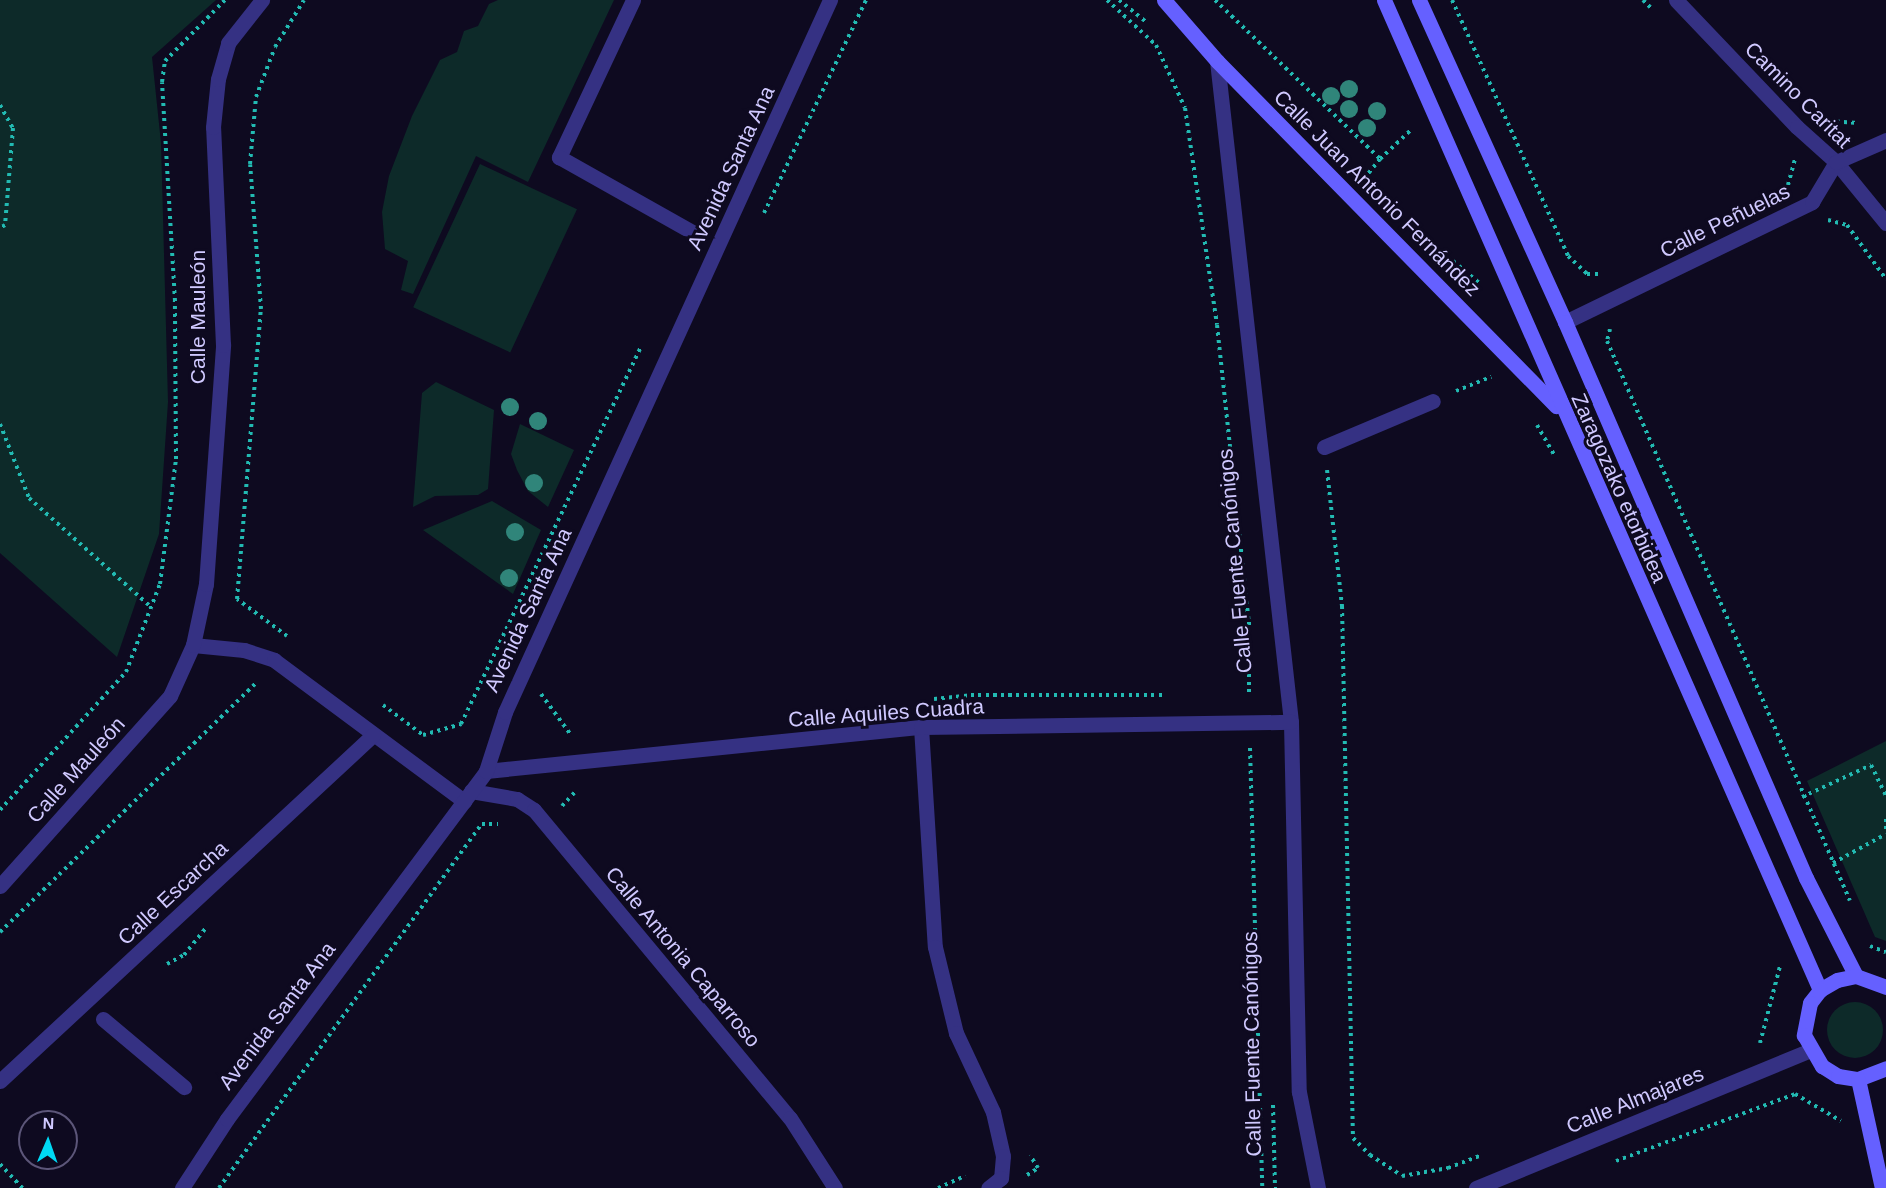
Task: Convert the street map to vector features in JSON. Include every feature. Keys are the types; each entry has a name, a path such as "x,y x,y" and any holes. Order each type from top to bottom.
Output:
{"main road":[{"name":"Calle Juan Antonio Fernández","path":"1164,0 1217,61 1564,413"},
{"name":"Zaragozako etorbidea","path":"1384,0 1820,990"},
{"name":"Zaragozako etorbidea","path":"1419,0 1565,322 1777,809 1856,976"},
{"path":"1886,987 1856,976 1837,980 1820,990 1805,1018 1810,1050 1822,1066 1838,1076 1858,1079 1886,1068"},
{"path":"1858,1079 1882,1188"}],"street":[{"name":"Calle Mauleón","path":"0,886 170,696 193,645 206,584 223,345 213,128 219,79 228,43 262,0"},
{"path":"633,0 559,157 694,233"},
{"name":"Avenida Santa Ana","path":"182,1188 227,1119 486,771 505,712 830,0"},
{"name":"Camino Caritat","path":"1676,0 1797,127 1836,162 1886,224"},
{"name":"Calle Fuente Canónigos","path":"1217,61 1291,722 1299,1092 1318,1188"},
{"path":"1836,162 1886,140"},
{"name":"Calle Peñuelas","path":"1565,322 1812,202 1836,162"},
{"path":"1324,447 1433,401"},
{"path":"193,645 244,650 274,660 373,735 467,796"},
{"name":"Calle Aquiles Cuadra","path":"486,771 921,727 1291,722"},
{"path":"921,727 935,947 957,1033 993,1112 1003,1156 1001,1178 988,1188"},
{"name":"Calle Escarcha","path":"0,1081 373,735"},
{"name":"Calle Antonia Caparroso","path":"467,796 517,799 534,810 790,1118 835,1188"},
{"path":"103,1019 184,1087"},
{"name":"Calle Almajares","path":"1476,1188 1810,1050"}],"path":[{"path":"0,810 126,672 151,608 167,545 176,459 175,301 162,82 165,61 225,0"},
{"path":"290,638 237,599 261,309 250,164 256,97 275,47 304,0"},
{"path":"763,215 866,0"},
{"path":"1107,0 1156,45 1185,108 1217,325 1249,622 1250,696 1240,695"},
{"path":"1119,0 1151,27"},
{"path":"1215,0 1380,159"},
{"path":"1452,0 1568,256 1587,274 1610,274"},
{"path":"1643,0 1659,16"},
{"path":"0,105 13,128 5,225 0,228"},
{"path":"1820,115 1826,121 1868,123"},
{"path":"1374,182 1366,174 1413,127 1418,138"},
{"path":"1786,194 1796,155"},
{"path":"1448,257 1482,285 1478,275"},
{"path":"1608,335 1612,352 1851,905"},
{"path":"376,700 423,735 461,724 645,338"},
{"path":"1488,370 1501,384"},
{"path":"1433,401 1494,376"},
{"path":"1530,418 1555,457"},
{"path":"0,424 29,498 151,608"},
{"path":"1324,447 1342,606 1353,1138 1370,1155 1402,1176 1448,1168 1492,1151"},
{"path":"0,932 261,678"},
{"path":"538,689 568,735 580,735"},
{"path":"925,700 971,694 1171,695"},
{"path":"1239,748 1250,748 1262,1188"},
{"path":"1777,809 1871,765 1886,796"},
{"path":"558,810 574,790 583,788"},
{"path":"1833,863 1886,833 1886,819"},
{"path":"219,1188 482,824 501,824"},
{"path":"1864,936 1869,946 1886,952"},
{"path":"1759,1047 1780,967 1775,956"},
{"path":"1611,1163 1795,1094 1848,1125"},
{"name":"Calle Fuente Canónigos","path":"1273,1098 1275,1188"},
{"path":"1022,1178 1038,1168 1027,1148"},
{"path":"0,1164 22,1188"},
{"path":"938,1188 974,1172"}],"green space":[{"path":"0,0 216,0 152,57 161,143 168,402 159,534 117,657 0,553"},
{"path":"498,0 614,0 528,182 476,156 413,294 401,290 408,261 385,249 382,212 389,176 412,116 440,60 457,52 464,31 478,26 489,4"},
{"path":"480,164 577,209 510,352 413,307"},
{"path":"436,382 494,410 488,489 478,495 435,496 413,507 422,393"},
{"path":"520,424 574,450 548,507 528,491 511,454"},
{"path":"492,501 541,530 513,594 423,530"},
{"path":"1886,741 1886,941 1875,937 1807,781"},
{"path":"1849,1002 1861,1002 1871,1006 1879,1014 1883,1030 1879,1046 1871,1054 1861,1058 1849,1058 1839,1054 1831,1046 1827,1036 1827,1024 1831,1014 1839,1006"}]}
